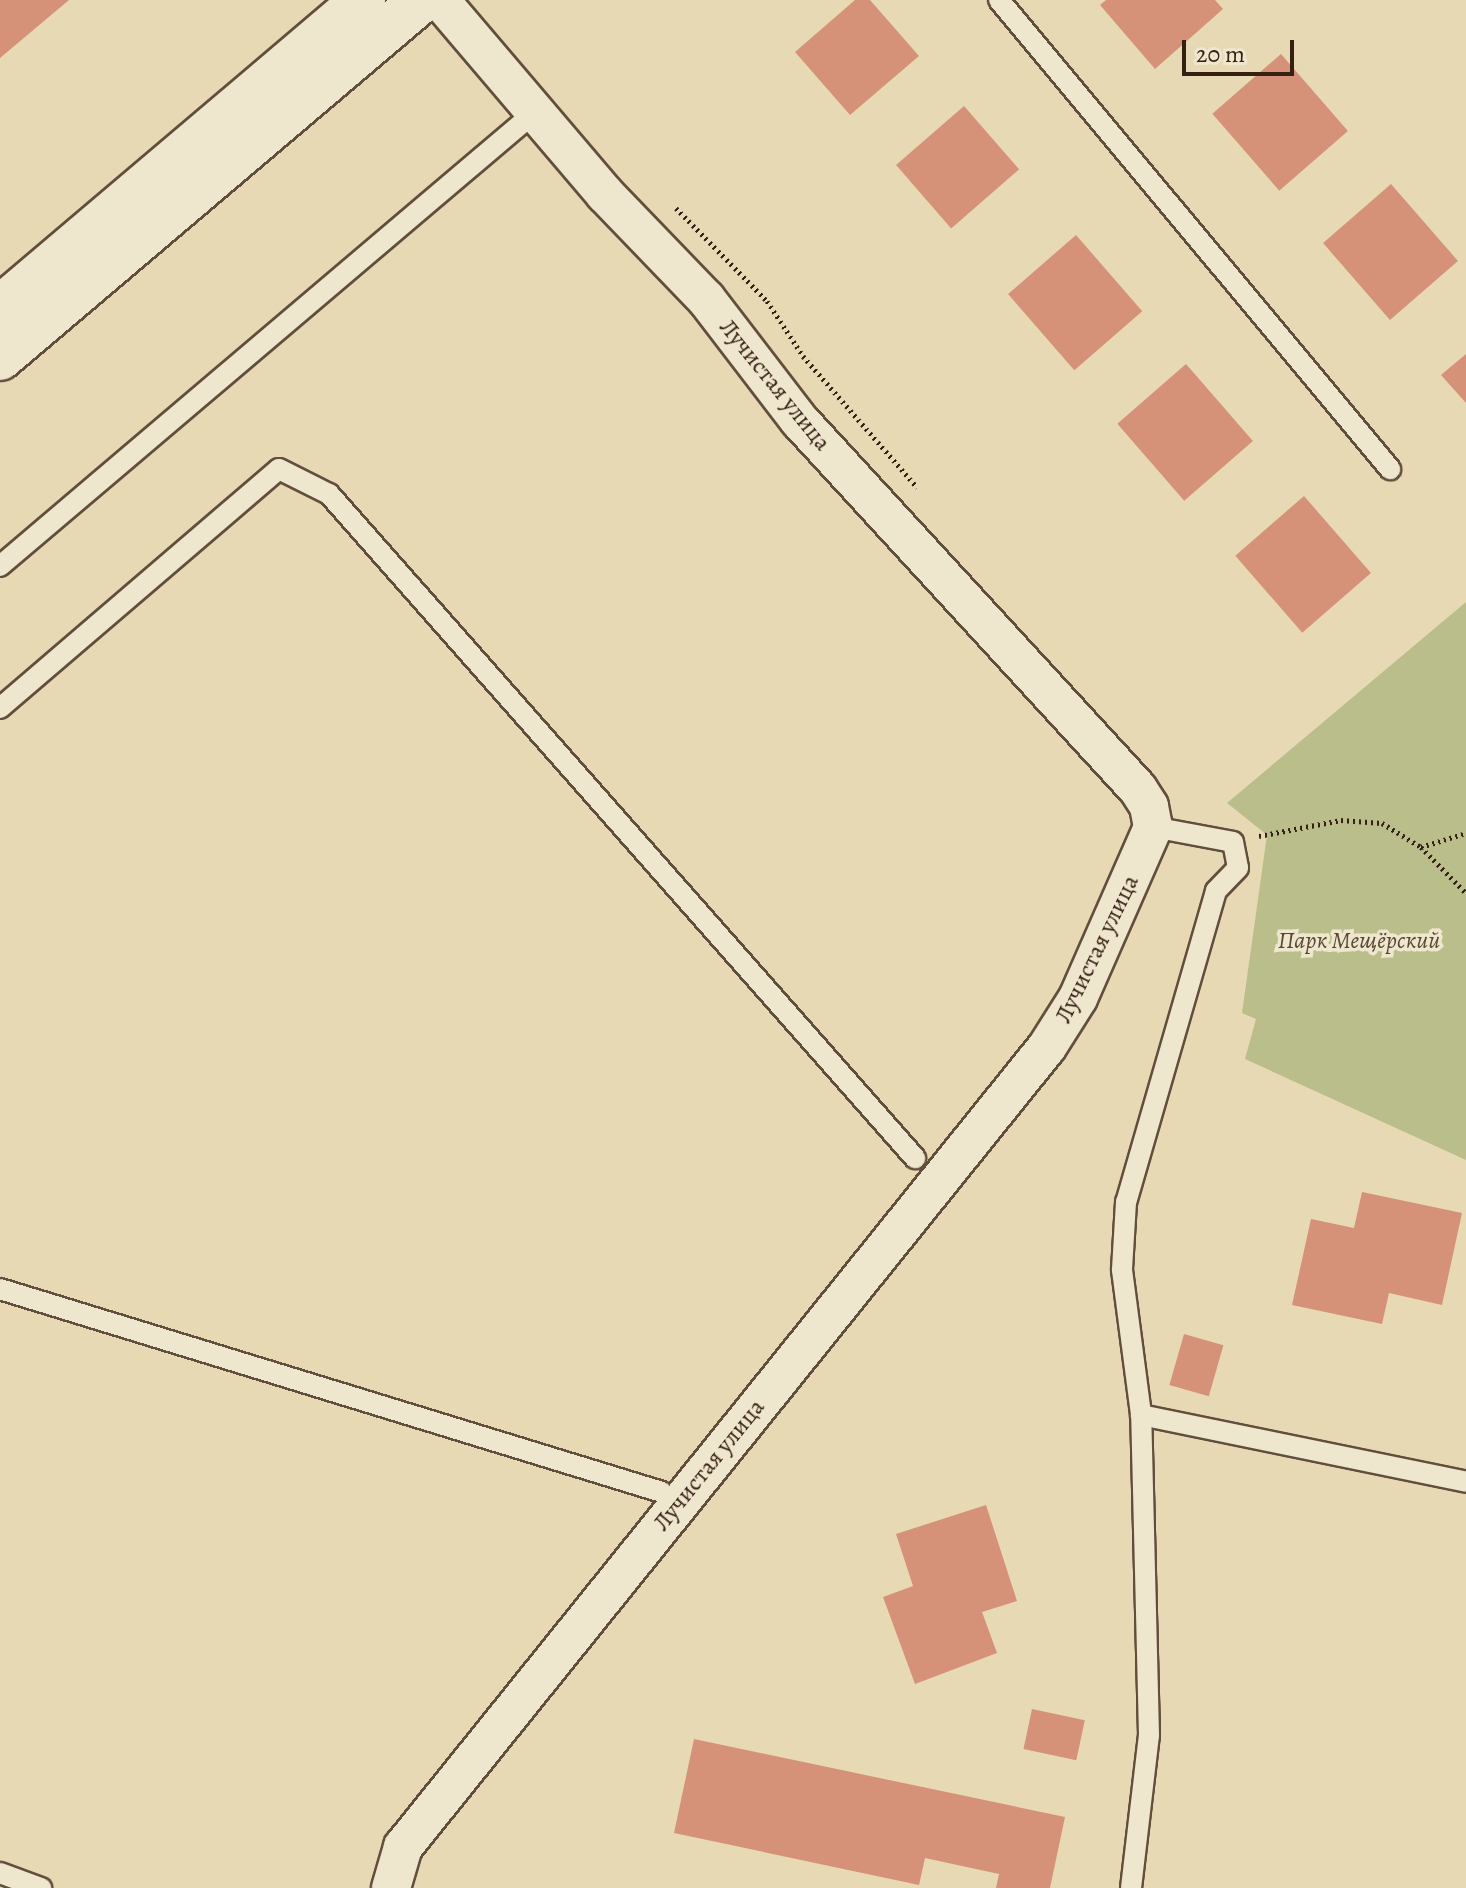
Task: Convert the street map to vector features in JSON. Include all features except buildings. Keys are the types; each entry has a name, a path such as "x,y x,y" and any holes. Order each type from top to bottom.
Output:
{"street":[{"path":"0,308 363,0"},
{"path":"0,358 422,0"},
{"name":"Лучистая улица","path":"391,1888 403,1847 1047,1047 1078,998 1153,827 1149,806 1138,789 799,420 706,299 535,112 440,0"}],"lane":[{"path":"999,0 1390,469"},
{"path":"0,566 535,112"},
{"path":"0,708 279,469 304,481 329,494 915,1158"},
{"path":"1131,1888 1149,1735 1141,1415 1122,1270 1126,1202 1216,891 1238,868 1233,842 1153,827"},
{"path":"0,1289 662,1492"},
{"path":"1141,1415 1466,1482"},
{"path":"0,1873 41,1888"}],"path":[{"path":"666,201 711,238 767,301 803,356 927,499"},
{"path":"1233,842 1341,820 1382,823 1421,847 1466,893"},
{"path":"1421,847 1466,833"}],"green space":[{"name":"Парк Мещёрский","path":"1466,602 1466,1160 1245,1059 1256,1019 1242,1013 1267,835 1227,803"}]}
